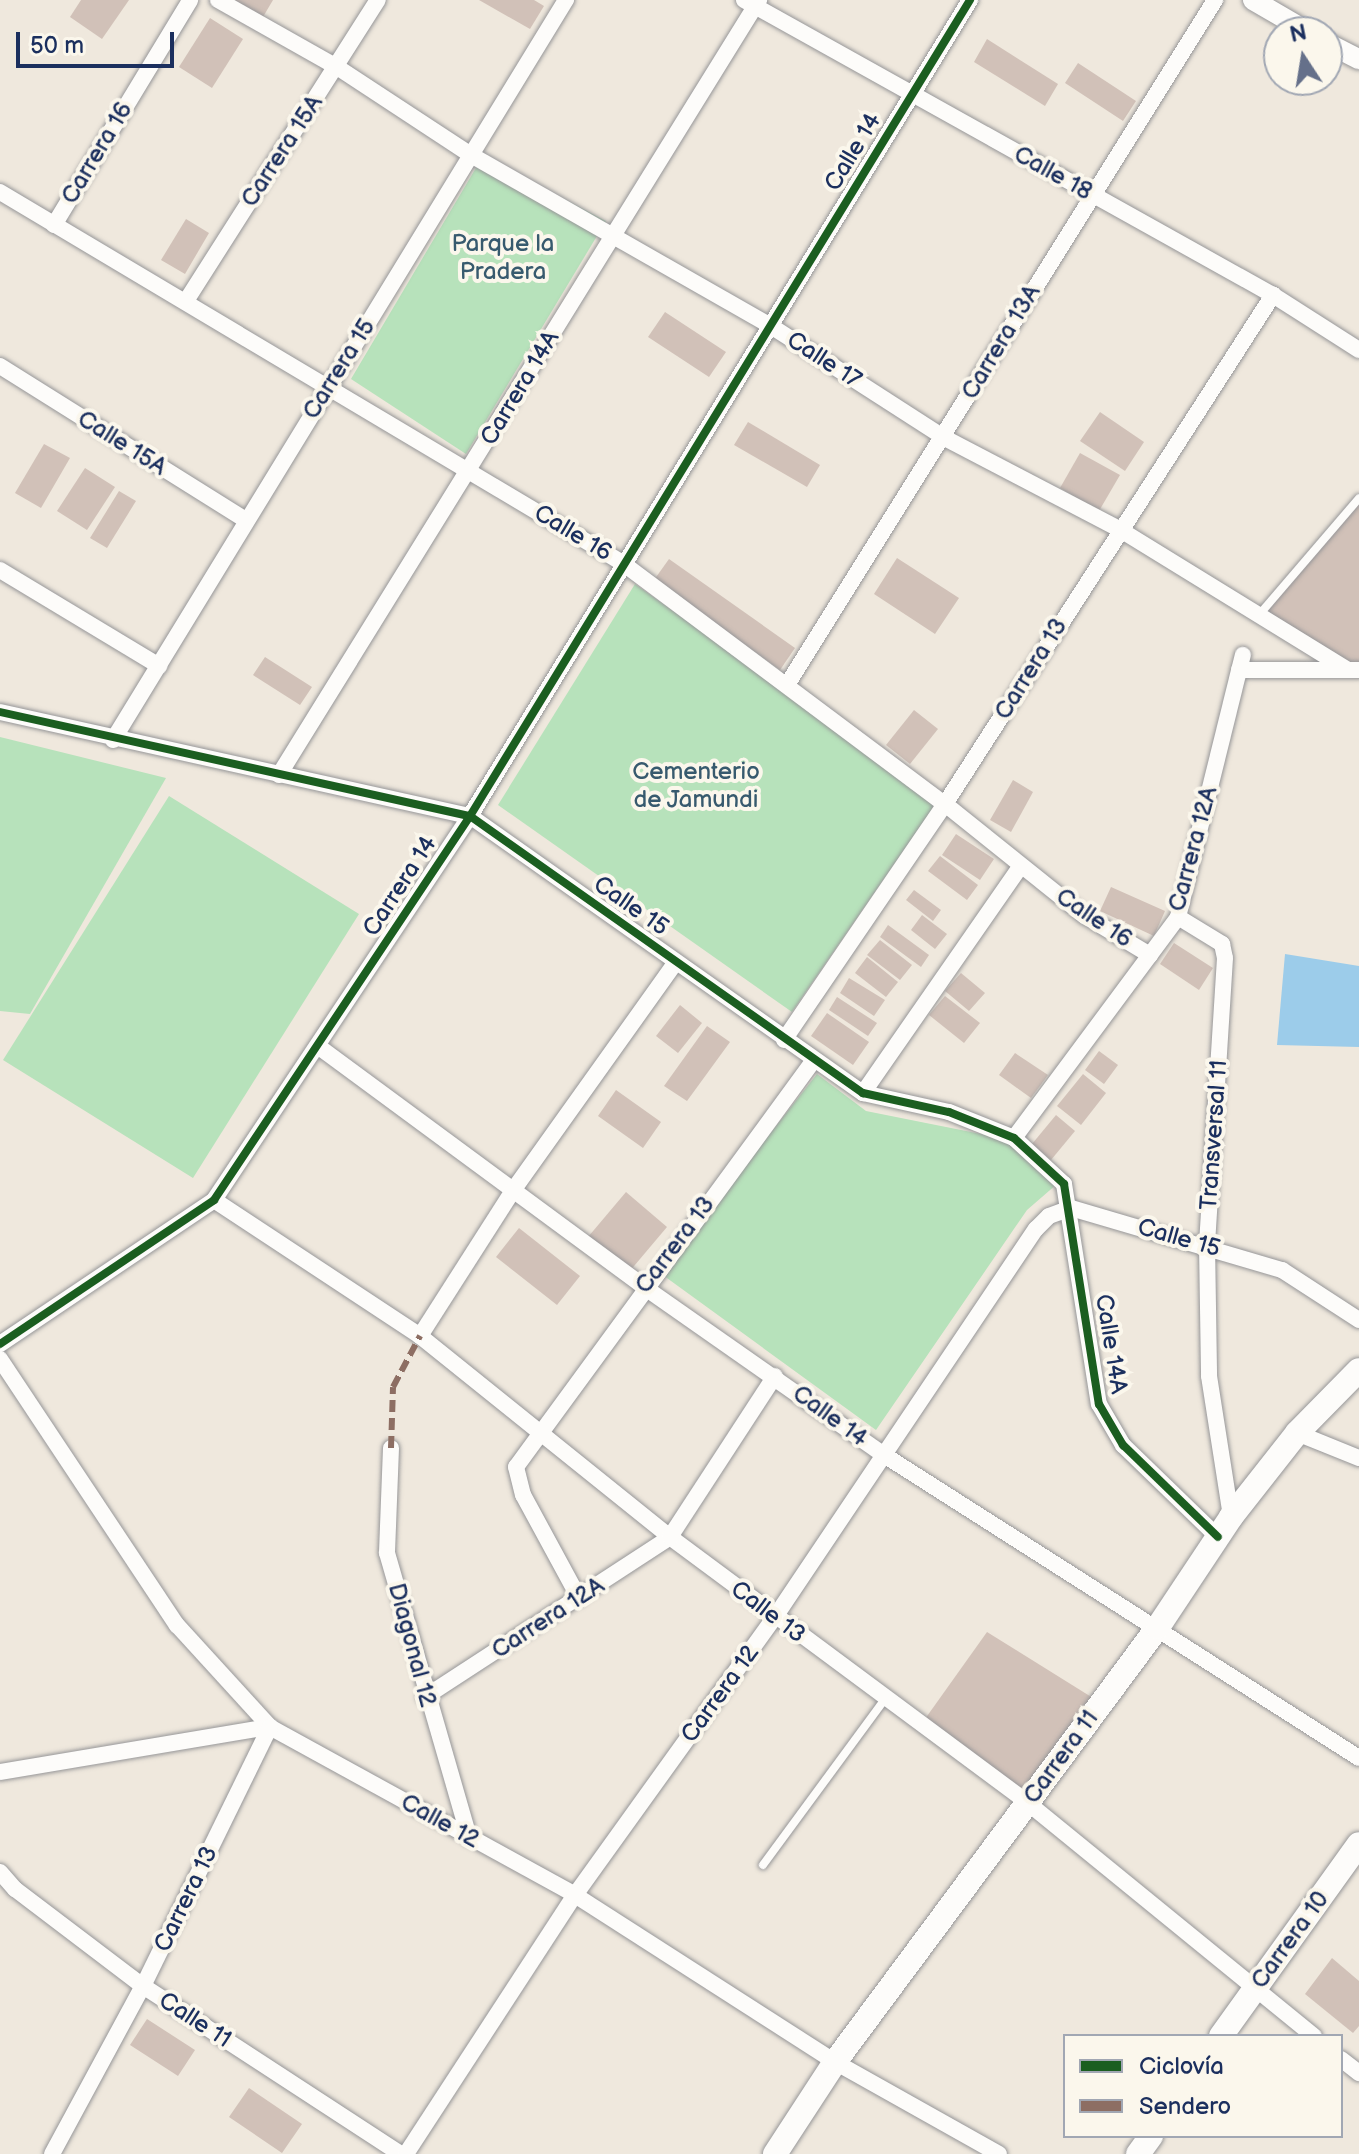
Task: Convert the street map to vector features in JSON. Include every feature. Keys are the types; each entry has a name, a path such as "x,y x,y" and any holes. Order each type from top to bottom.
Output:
{"main road":[{"name":"Carrera 11","path":"775,2154 835,2062 1158,1627 1224,1527 1297,1433 1359,1370"},
{"name":"Carrera 10","path":"1222,2034 1359,1844"}],"street":[{"name":"Carrera 16","path":"54,225 190,0"},
{"name":"Calle 17","path":"218,0 337,67 471,155 771,326 943,437 1119,529 1257,617 1353,670"},
{"name":"Carrera 15A","path":"186,301 378,0"},
{"name":"Carrera 15","path":"113,740 244,519 327,390 566,0"},
{"name":"Calle 14","path":"771,326 970,0"},
{"name":"Carrera 13A","path":"787,685 1215,0"},
{"path":"1253,0 1280,16"},
{"name":"Calle 18","path":"753,2 912,95 1273,295 1359,350"},
{"name":"Carrera 14A","path":"279,775 471,471 753,2"},
{"name":"Calle 16","path":"0,192 186,301 327,390 471,471 621,562 945,804 1085,916 1150,955"},
{"name":"Carrera 13","path":"784,1040 945,804 1119,529 1273,295"},
{"name":"Carrera 14","path":"0,1344 214,1200 319,1047 470,816 621,562 771,326"},
{"name":"Calle 15A","path":"0,366 244,519"},
{"path":"0,570 159,666"},
{"name":"Calle 17","path":"1241,662 1353,670"},
{"name":"Carrera 12A","path":"1014,1138 1178,917 1241,662"},
{"name":"Calle 15","path":"0,712 113,740 470,816 863,1093 949,1112 1014,1138 1064,1184 1071,1208 1207,1244 1282,1270 1359,1320"},
{"path":"863,1093 1020,867"},
{"name":"Transversal 11","path":"1178,917 1222,944 1207,1244 1209,1376 1224,1527"},
{"path":"420,1336 514,1189 676,962"},
{"name":"Calle 14","path":"319,1047 644,1287 884,1455 1359,1758"},
{"name":"Carrera 13","path":"579,1598 523,1495 516,1467 538,1431 814,1060"},
{"name":"Calle 13","path":"214,1200 420,1336 670,1537 884,1700 1028,1803 1312,2034"},
{"name":"Carrera 12","path":"404,2154 575,1895 775,1617 1036,1229 1049,1216 1071,1208"},
{"name":"Calle 14A","path":"1071,1208 1099,1404 1123,1445 1224,1527"},
{"name":"Calle 12","path":"0,1359 177,1625 270,1727 575,1895 835,2062 999,2154"},
{"path":"670,1537 775,1376"},
{"path":"1297,1433 1359,1458"},
{"name":"Diagonal 12","path":"391,1448 387,1553 425,1697 469,1837"},
{"name":"Carrera 12A","path":"425,1697 670,1537"},
{"path":"0,1772 270,1727"},
{"name":"Carrera 13","path":"52,2154 143,1986 270,1727"},
{"name":"Calle 11","path":"0,1872 15,1889 143,1986 404,2154"},
{"path":"1343,2061 1359,2073"}],"lane":[{"path":"1257,617 1359,498"},
{"path":"763,1865 884,1700"}],"green space":[{"name":"Parque la Pradera","path":"483,156 606,221 466,454 351,379"},
{"name":"Cementerio de Jamundi","path":"635,584 939,799 792,1012 498,805"},
{"path":"0,737 166,778 30,1014 0,1011"},
{"path":"169,796 359,914 193,1178 3,1060"},
{"path":"817,1074 866,1111 1011,1140 1057,1184 1027,1210 876,1430 660,1273"}],"water":[{"path":"1285,954 1359,966 1359,1047 1277,1045"}],"building":[{"path":"81,0 129,0 102,39 70,17"},
{"path":"225,0 273,0 260,22"},
{"path":"479,0 534,0 544,6 530,29"},
{"path":"210,18 243,39 212,88 179,67"},
{"path":"987,39 1058,84 1045,106 974,62"},
{"path":"1078,63 1136,101 1123,121 1065,83"},
{"path":"186,219 209,233 185,274 161,260"},
{"path":"665,312 726,352 709,377 648,337"},
{"path":"1100,412 1144,442 1125,471 1080,441"},
{"path":"748,422 820,465 807,487 734,445"},
{"path":"44,444 70,458 41,508 15,493"},
{"path":"1080,453 1120,475 1099,511 1060,488"},
{"path":"85,468 115,487 87,530 57,511"},
{"path":"119,491 136,501 107,548 90,538"},
{"path":"1359,498 1359,670 1257,617"},
{"path":"897,558 959,598 935,634 874,594"},
{"path":"669,559 795,648 780,670 654,580"},
{"path":"265,657 312,687 300,705 253,675"},
{"path":"914,710 938,729 910,764 886,745"},
{"path":"1013,780 1033,792 1011,832 990,820"},
{"path":"956,834 994,859 980,880 942,855"},
{"path":"940,856 978,885 967,900 928,871"},
{"path":"1111,887 1165,911 1154,936 1100,911"},
{"path":"914,890 941,910 933,921 906,900"},
{"path":"922,915 947,934 935,949 911,930"},
{"path":"888,925 929,955 921,967 880,937"},
{"path":"880,940 912,965 900,980 867,955"},
{"path":"1174,943 1213,968 1199,990 1160,964"},
{"path":"867,957 898,982 886,997 855,973"},
{"path":"961,973 985,993 969,1011 945,991"},
{"path":"849,978 885,1000 874,1016 840,993"},
{"path":"945,996 980,1023 964,1043 929,1015"},
{"path":"837,997 877,1023 868,1036 829,1010"},
{"path":"680,1005 702,1023 678,1053 656,1036"},
{"path":"827,1013 869,1042 853,1065 811,1036"},
{"path":"707,1026 730,1042 687,1101 664,1086"},
{"path":"1099,1051 1118,1065 1104,1084 1085,1070"},
{"path":"1015,1053 1048,1075 1031,1098 999,1075"},
{"path":"1083,1074 1106,1093 1081,1125 1057,1106"},
{"path":"616,1090 661,1122 643,1148 598,1116"},
{"path":"1056,1115 1075,1131 1051,1160 1032,1144"},
{"path":"626,1192 667,1227 629,1272 588,1237"},
{"path":"519,1228 580,1276 557,1305 496,1257"},
{"path":"987,1632 1101,1703 1028,1803 920,1726"},
{"path":"1332,1958 1359,1981 1359,2026 1353,2033 1305,1994"},
{"path":"147,2019 195,2050 178,2076 130,2045"},
{"path":"249,2088 302,2124 282,2153 229,2117"}],"marked path":[{"path":"391,1448 393,1387 420,1336"}],"cycle path":[{"path":"0,1344 214,1200 470,816 970,0"},
{"path":"0,712 470,816 863,1093 949,1112 1014,1138 1064,1184 1099,1404 1123,1445 1218,1537"}]}
